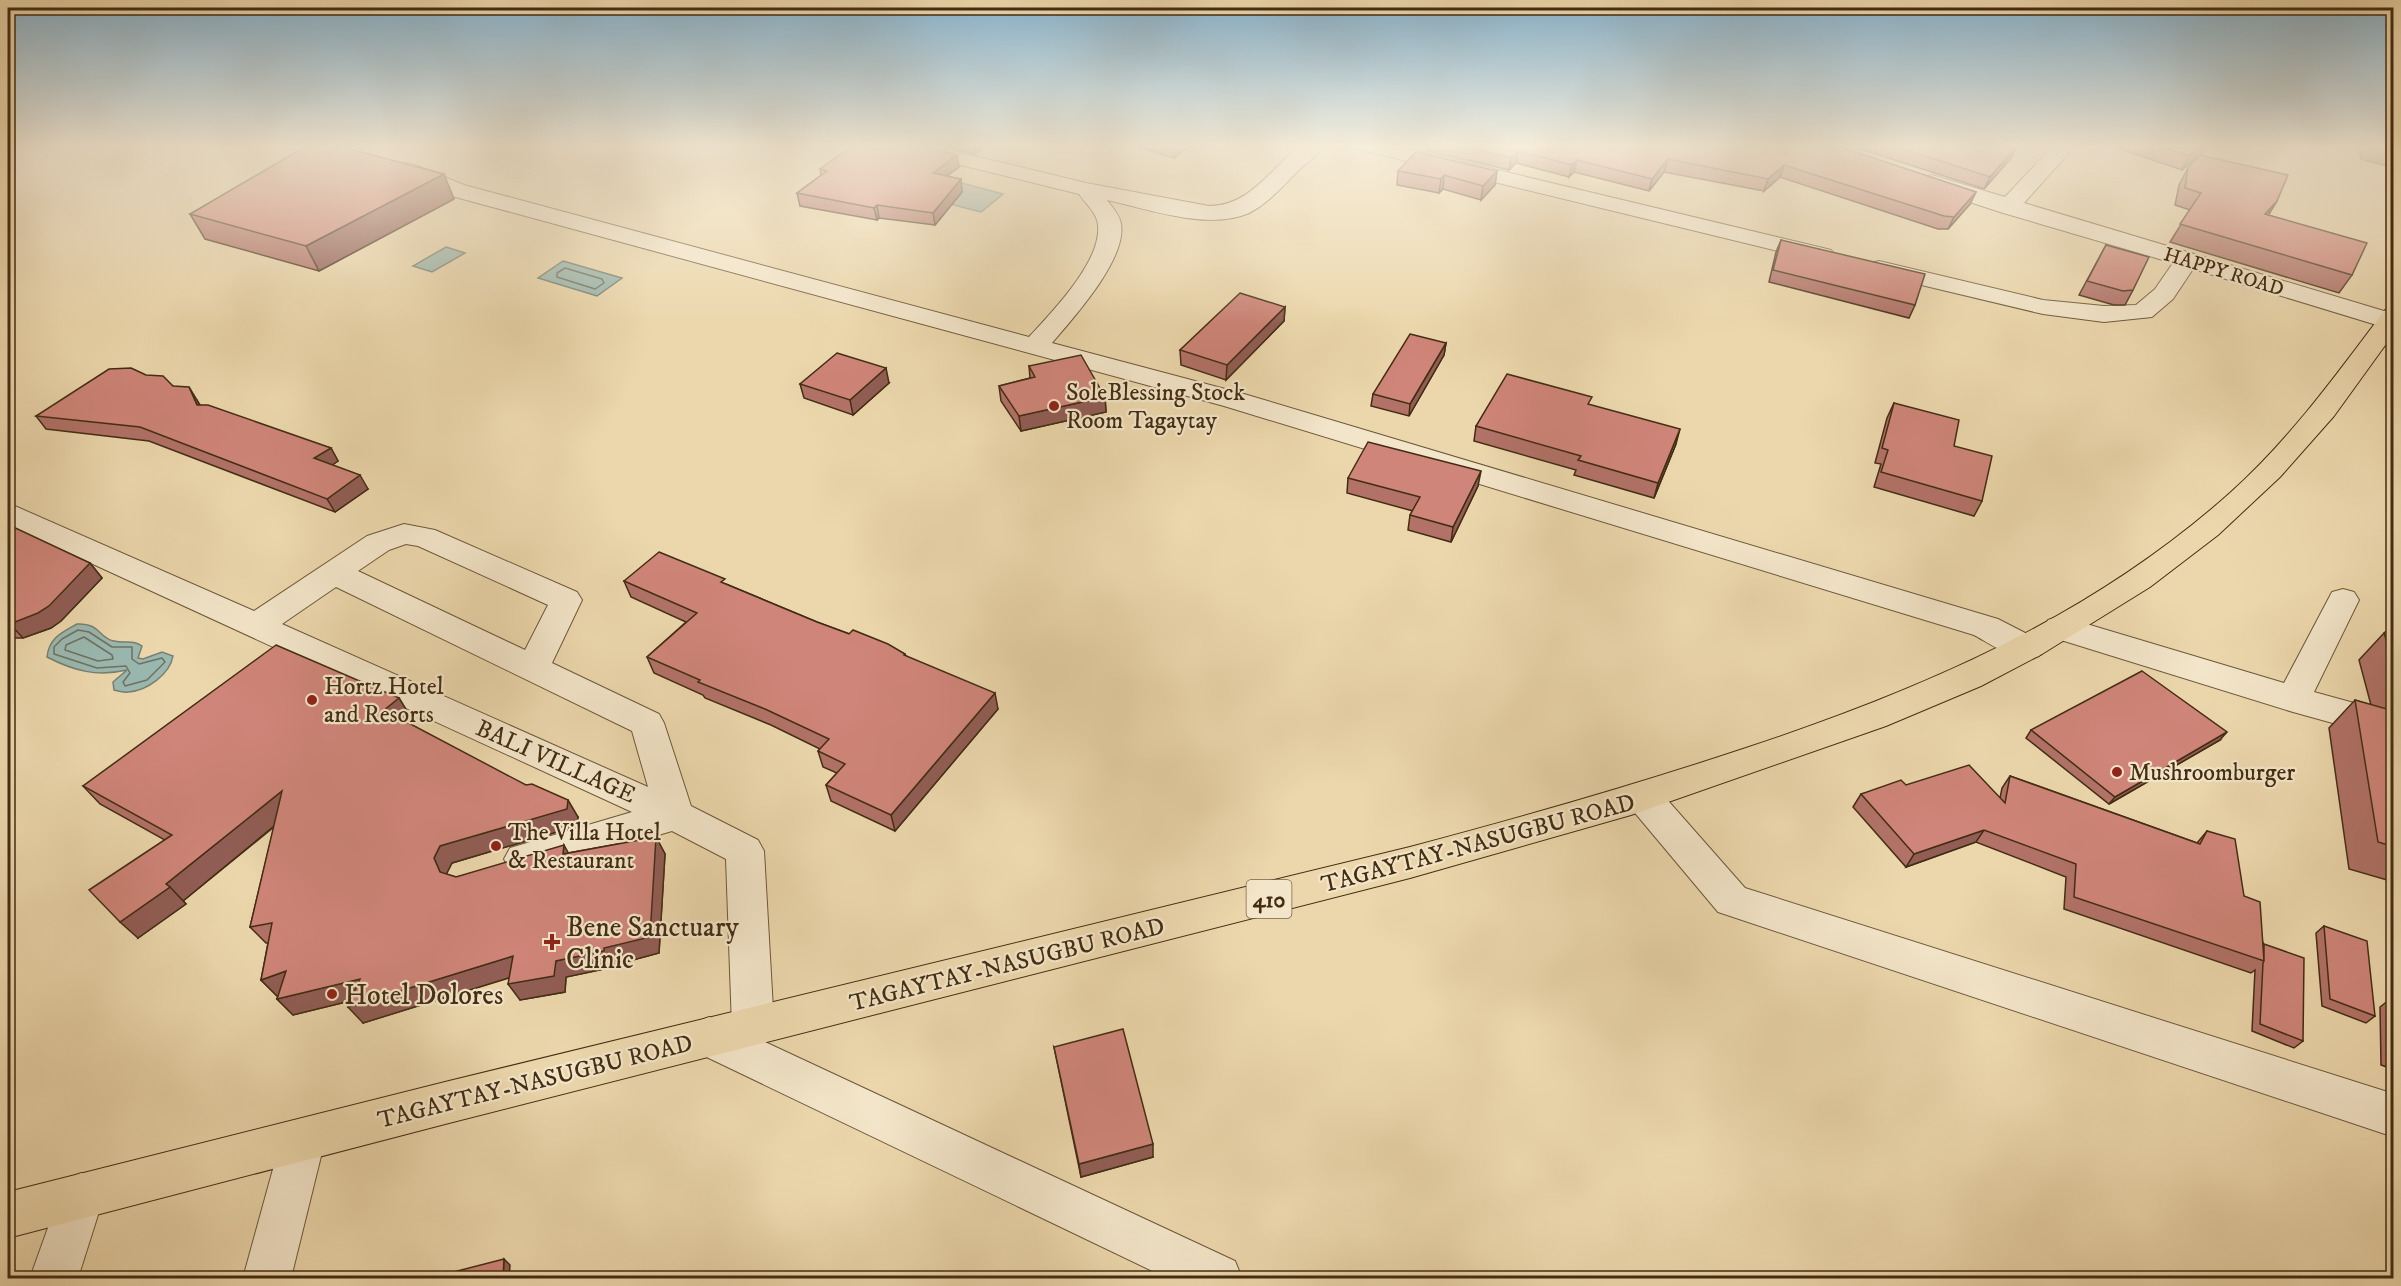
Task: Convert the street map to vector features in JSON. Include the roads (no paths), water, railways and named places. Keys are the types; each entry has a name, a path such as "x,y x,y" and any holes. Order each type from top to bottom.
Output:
{"main road":[{"name":"TAGAYTAY-NASUGBU ROAD","path":"8,1215 709,1037 1399,867 1643,797 1857,724 1959,681 2027,648 2163,563 2243,497 2300,439 2391,318"}],"street":[{"path":"512,205 1245,403 1986,627 2027,648"},
{"path":"1036,345 1072,304 1111,237 1110,222 1098,205"},
{"path":"1163,205 1204,213 1229,212 1246,205"},
{"path":"1615,205 2043,307 2104,314 2144,312 2164,294 2187,260"},
{"name":"HAPPY ROAD","path":"2002,205 2391,318"},
{"name":"BALI VILLAGE","path":"8,513 675,815 745,851 753,1027"},
{"path":"255,626 391,536 414,534 566,600 533,668"},
{"path":"334,573 646,723 675,815 489,869"},
{"path":"2293,699 2343,600"},
{"path":"2060,628 2293,699 2394,727"},
{"path":"1643,797 1732,900 2394,1116"},
{"path":"709,1037 1218,1278"},
{"path":"267,1278 303,1140"},
{"path":"54,1278 81,1196"}],"water":[{"path":"954,205 990,205 981,212"},
{"path":"446,247 465,253 432,272 413,266"},
{"path":"563,261 622,278 597,296 538,278"},
{"path":"77,624 91,626 109,639 118,642 132,642 142,646 138,658 143,659 162,652 173,656 171,663 150,685 135,691 114,690 113,682 127,670 96,673 67,666 47,657 53,641 61,633"}],"place":[{"name":"SoleBlessing Stock Room Tagaytay","path":"1054,406"},
{"name":"Hortz Hotel and Resorts","path":"312,700"},
{"name":"Mushroomburger","path":"2117,772"},
{"name":"The Villa Hotel & Restaurant","path":"496,846"},
{"name":"Bene Sanctuary Clinic","path":"552,942"},
{"name":"Hotel Dolores","path":"332,994"}]}
